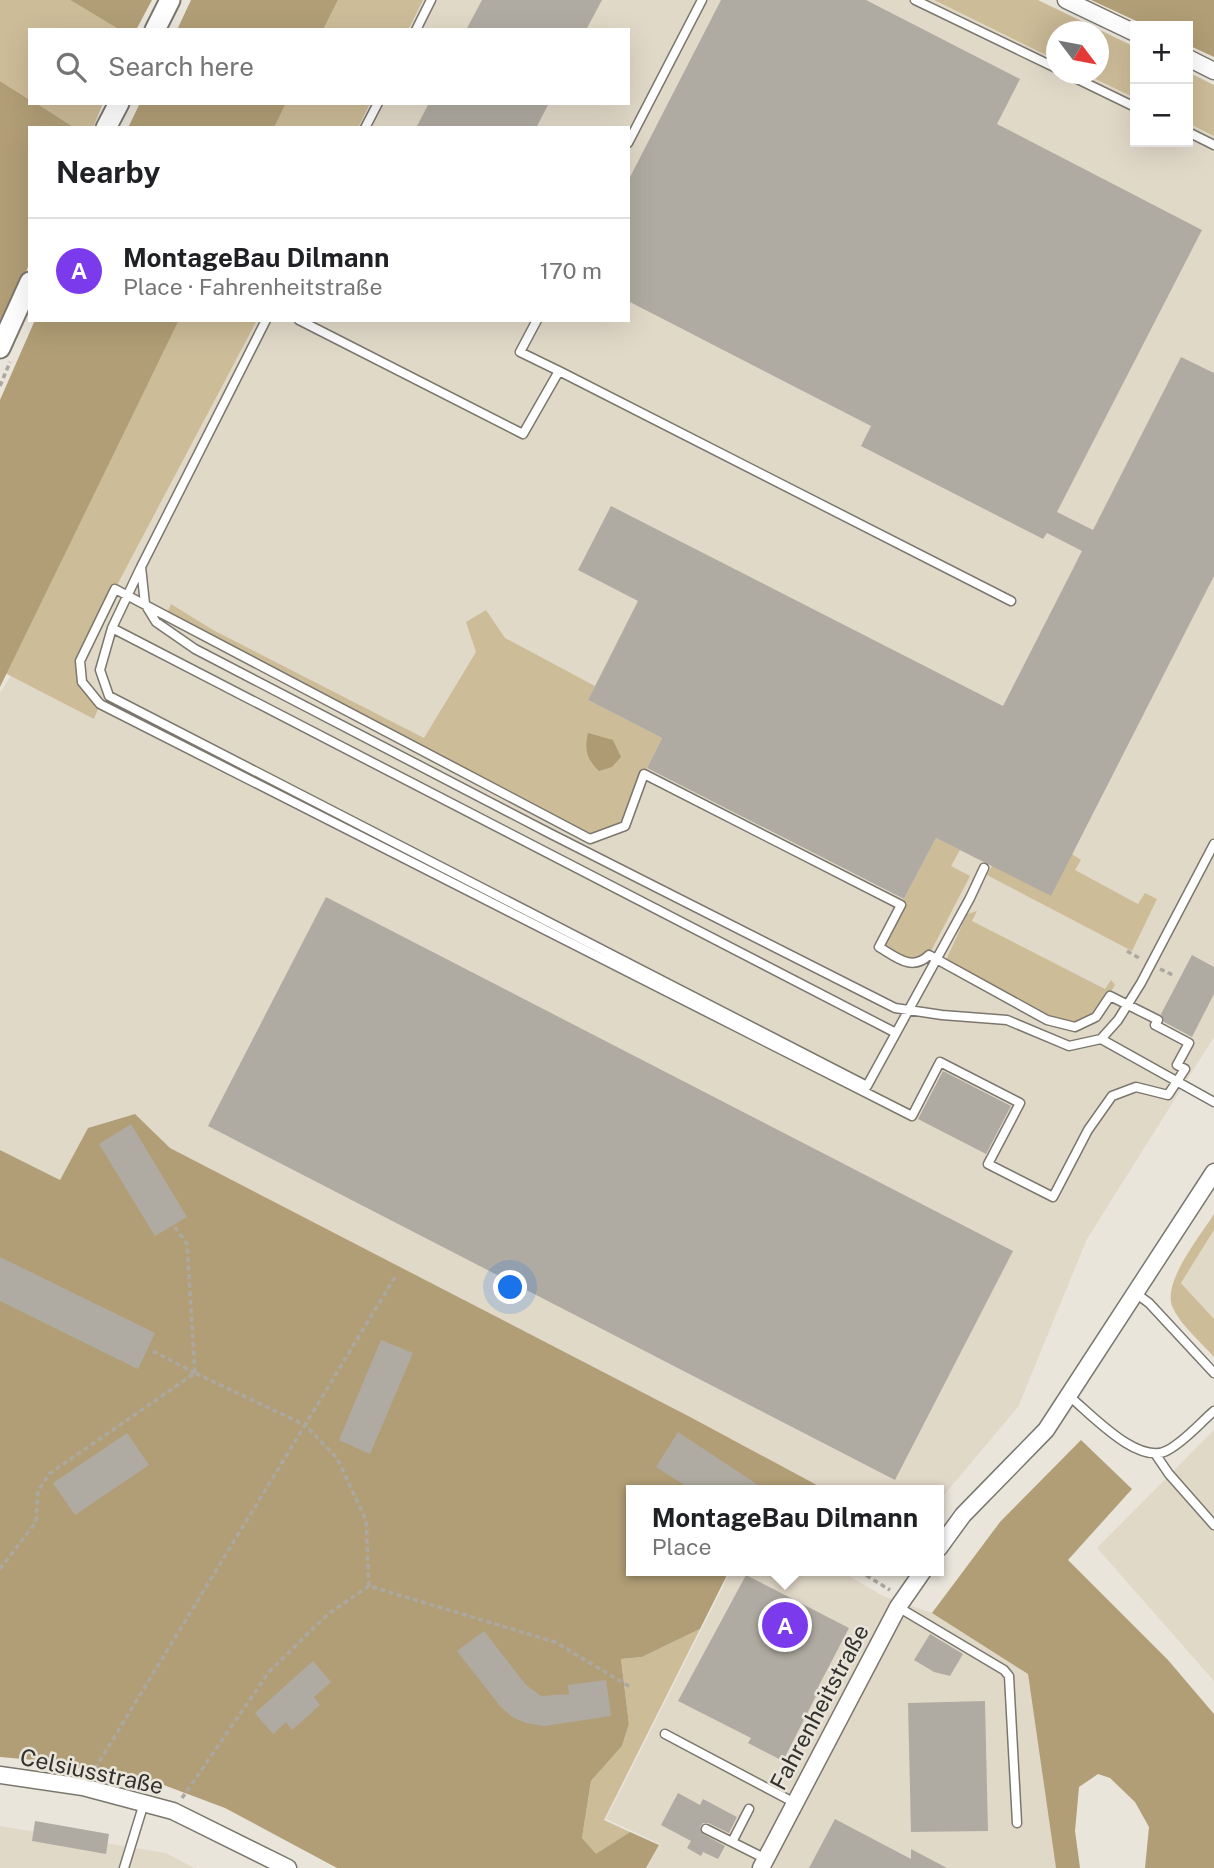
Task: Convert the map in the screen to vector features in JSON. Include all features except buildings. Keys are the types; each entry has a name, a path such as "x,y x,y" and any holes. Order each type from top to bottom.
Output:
{"street":[{"path":"156,28 170,0"},
{"path":"1066,0 1130,31"},
{"path":"1193,60 1214,71"},
{"path":"107,126 117,105"},
{"path":"0,348 28,286"},
{"path":"944,1541 963,1515 1046,1430 1214,1172"},
{"name":"Fahrenheitstraße","path":"763,1863 900,1602 919,1576"},
{"name":"Celsiusstraße","path":"0,1776 83,1787 173,1811 267,1863 288,1868"}],"lane":[{"path":"417,28 431,0"},
{"path":"630,139 702,0"},
{"path":"915,0 1046,63"},
{"path":"1088,84 1130,105"},
{"path":"366,126 377,105"},
{"path":"1193,134 1214,145"},
{"path":"265,322 112,628 100,670 109,696 867,1086 971,898 984,868"},
{"path":"303,322 523,434 558,372"},
{"path":"536,322 520,352 1011,601"},
{"path":"141,567 145,604 156,622 195,649 551,834 895,1008 1007,1020 1069,1046 1101,1039 1127,1005 1214,844"},
{"path":"115,589 127,595 590,839 625,826 643,774 901,905 879,947 908,964 922,962 929,955 1047,1020 1075,1027 1096,1017 1110,996 1158,1020 1155,1025 1189,1043 1177,1065 1185,1069 1168,1096 1136,1087 1112,1096 1088,1130 1054,1197 988,1164 1020,1103 940,1062 912,1116 100,704 82,682 80,661 115,589"},
{"path":"112,628 896,1032"},
{"path":"1101,1039 1214,1102"},
{"path":"1134,1292 1149,1303 1214,1373"},
{"path":"1069,1396 1132,1448 1156,1455 1169,1450 1214,1411"},
{"path":"1156,1455 1169,1474 1214,1525"},
{"path":"900,1602 1004,1670 1009,1676 1017,1823"},
{"path":"665,1734 795,1803"},
{"path":"124,1868 144,1804"},
{"path":"732,1842 749,1809"},
{"path":"706,1829 732,1842 763,1863"}],"path":[{"path":"175,1227 187,1244 195,1373"},
{"path":"83,1787 395,1277"},
{"path":"153,1351 305,1425 337,1458 366,1520 369,1586"},
{"path":"0,1569 36,1522 38,1491 49,1474 195,1373"},
{"path":"866,1576 900,1602"},
{"path":"369,1586 555,1642 632,1688"},
{"path":"173,1811 269,1672 328,1614 369,1586"}],"shaded area":[{"path":"0,0 70,0 117,28 28,28 28,99 0,81"},
{"path":"70,0 152,0 137,28 117,28"},
{"path":"191,0 338,0 324,28 178,28"},
{"path":"338,0 423,0 409,28 324,28"},
{"path":"346,0 996,0 1046,27 1046,84 1109,84 1109,73 1130,71 1130,147 1193,147 1193,100 1214,110 1214,1037 1087,1239 1018,1407 944,1495 944,1485 816,1485 169,1148 135,1114 88,1128 60,1180 0,1150 0,693 13,672 186,322 630,322 630,126 283,126 294,105 630,105 630,28 332,28"},
{"path":"934,0 1038,0 1081,21 1046,21 1046,55"},
{"path":"1091,0 1214,0 1214,57 1193,47 1193,21 1136,21"},
{"path":"1109,34 1130,45 1130,96 1106,84 1109,84"},
{"path":"1193,74 1214,85 1214,136 1193,126"},
{"path":"0,81 28,99 28,105 39,105 72,126 28,126 28,267 0,326"},
{"path":"39,105 102,105 94,126 72,126"},
{"path":"139,105 285,105 275,126 129,126"},
{"path":"285,105 369,105 359,126 275,126"},
{"path":"34,322 178,322 0,687 0,400"},
{"path":"178,322 256,322 115,589 80,661 82,682 100,704 94,719 5,673"},
{"path":"171,604 213,630 424,738 476,652 466,622 486,610 505,638 595,686 588,700 662,738 644,774 625,826 590,839 166,616"},
{"path":"588,733 613,740 621,757 612,767 599,771 592,762 586,744"},
{"path":"936,838 960,850 951,866 970,876 929,955 908,964 879,947"},
{"path":"1072,854 1081,860 1075,870 1138,904 1145,893 1157,899 1132,951 987,875 992,866"},
{"path":"977,911 972,921 1105,989 1111,980 1115,985 1096,1017 1075,1027 1047,1020 952,968 947,958 967,914"},
{"path":"135,1114 170,1148 817,1485 626,1485 626,1576 726,1576 700,1629 642,1657 621,1659 629,1724 622,1746 591,1781 582,1838 596,1854 630,1832 659,1845 646,1868 337,1868 225,1808 153,1781 34,1760 0,1757 0,1150 60,1180 88,1128"},
{"path":"1214,1214 1214,1230 1181,1283 1214,1319 1214,1357 1180,1320 1172,1306 1171,1296 1178,1271"},
{"path":"1214,1230 1214,1319 1181,1283"},
{"path":"1214,1430 1214,1681 1097,1548"},
{"path":"1081,1440 1132,1489 1068,1560 1168,1660 1214,1714 1214,1868 1145,1868 1149,1827 1135,1802 1110,1778 1098,1774 1079,1787 1075,1831 1080,1868 1056,1868 1028,1674 932,1613 1000,1522"},
{"path":"728,1576 849,1576 883,1596 932,1613 1028,1674 1056,1868 647,1868 660,1844 606,1819"},
{"path":"700,1629 604,1820 630,1832 596,1855 582,1838 591,1781 622,1746 629,1724 621,1659 642,1657"},
{"path":"0,1826 166,1853 194,1868 0,1868"}],"place":[{"name":"MontageBau Dilmann","path":"785,1625"}]}
